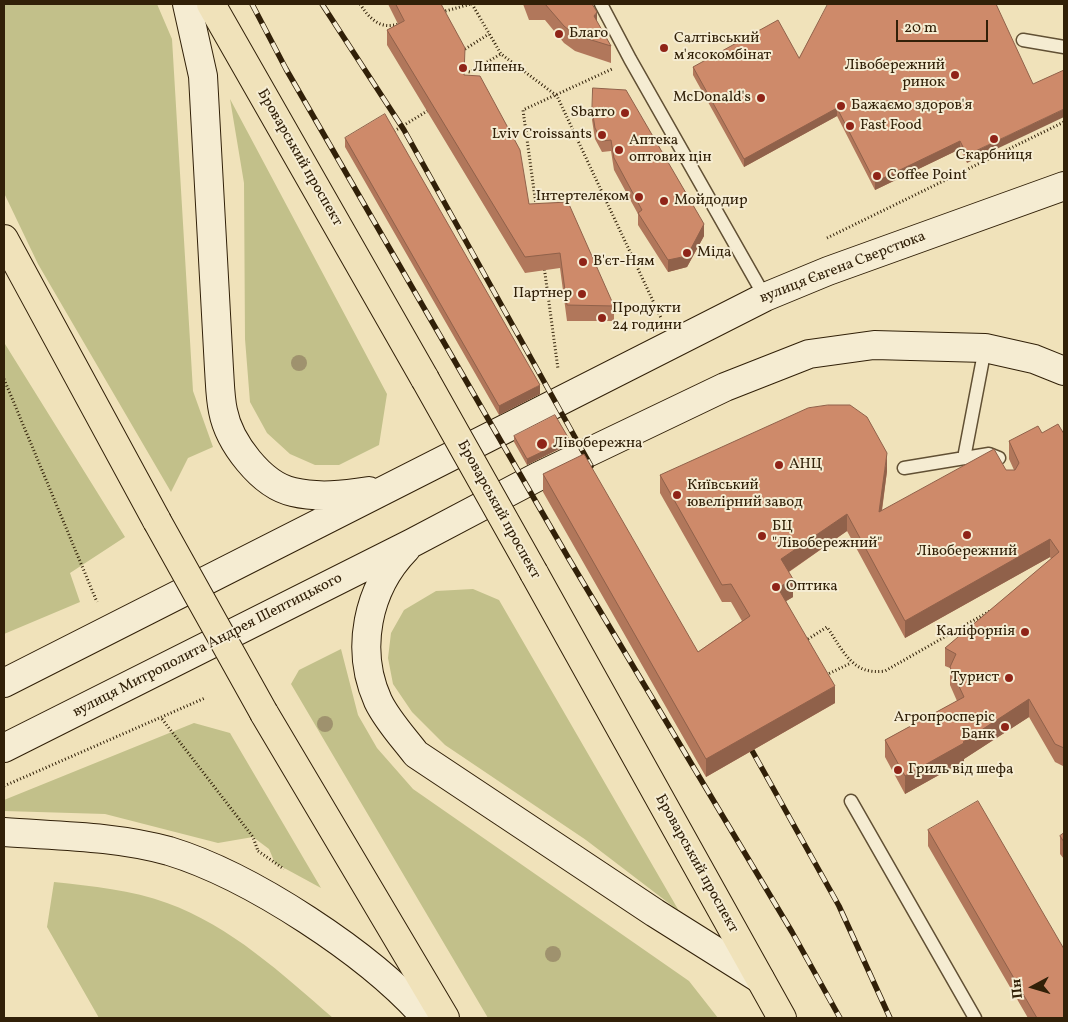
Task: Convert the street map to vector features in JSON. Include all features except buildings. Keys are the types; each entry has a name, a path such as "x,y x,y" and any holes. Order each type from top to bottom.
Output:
{"main road":[{"path":"187,4 203,76 219,369 223,411 232,439 264,477 291,492 321,496 344,495 388,488"},
{"name":"Броварський проспект","path":"211,4 425,379 782,1018"},
{"name":"вулиця Євгена Сверстюка","path":"388,488 765,297 828,271 1064,186"},
{"path":"4,239 264,713 445,1018"},
{"path":"760,979 663,918 416,754 389,720 378,701 366,661 370,610 384,579 412,543 539,476 725,387 808,354 874,345 985,348 1034,360 1064,371"},
{"path":"4,684 388,488"},
{"name":"вулиця Митрополита Андрея Шептицького","path":"4,748 412,543"},
{"path":"4,832 110,839 169,852 223,873 290,910 364,960 410,1000 426,1018"}],"lane":[{"path":"601,4 630,59 765,297"},
{"path":"1023,40 1064,48"},
{"path":"964,458 985,348"},
{"path":"904,468 994,455 998,456 1004,466"},
{"path":"851,800 975,1018"}],"path":[{"path":"360,4 374,22 382,25 401,24"},
{"path":"433,14 471,4 501,54 557,96 663,321"},
{"path":"458,54 489,34"},
{"path":"454,67 470,72 501,54"},
{"path":"536,209 524,110 557,96 630,59"},
{"path":"386,135 433,108"},
{"path":"1022,142 1064,122"},
{"path":"543,258 559,376"},
{"path":"4,379 98,606"},
{"path":"800,644 827,627 851,663 866,671 885,671 996,607"},
{"path":"820,678 851,663"},
{"path":"4,786 205,698"},
{"path":"162,718 253,837"},
{"path":"258,851 290,873"}],"shaded area":[{"path":"4,4 157,4 172,39 193,391 213,447 188,458 171,492 38,264 4,193"},
{"path":"230,99 387,394 379,445 339,465 315,465 290,454 267,433 250,402 245,339 244,183"},
{"path":"5,344 125,537 70,573 80,602 4,634"},
{"path":"473,589 499,600 679,911 586,840 445,745 412,712 393,684 388,658 391,633 404,610 436,591"},
{"path":"341,649 358,715 377,748 413,789 689,981 718,1018 488,1018 291,684 299,670"},
{"path":"194,723 230,733 321,888 275,863 269,849 253,837 218,843 105,814 4,811 4,800"},
{"path":"54,882 140,895 167,903 213,924 275,968 333,1018 99,1018 47,927"}],"railway":[{"path":"252,4 286,69 569,559 792,932 840,1018"},
{"path":"322,4 404,130 591,466"},
{"path":"745,738 839,906 890,1018"}],"place":[{"name":"Благо","path":"559,34"},
{"name":"Салтівський м'ясокомбінат","path":"664,48"},
{"name":"Липень","path":"463,68"},
{"name":"Лівобережний ринок","path":"955,75"},
{"name":"McDonald's","path":"761,98"},
{"name":"Бажаємо здоров'я","path":"841,106"},
{"name":"Sbarro","path":"625,113"},
{"name":"Fast Food","path":"850,126"},
{"name":"Lviv Croissants","path":"602,135"},
{"name":"Скарбниця","path":"994,139"},
{"name":"Аптека оптових цін","path":"619,150"},
{"name":"Coffee Point","path":"877,176"},
{"name":"Інтертелеком","path":"639,197"},
{"name":"Мойдодир","path":"664,201"},
{"name":"Міда","path":"687,253"},
{"name":"В'єт-Ням","path":"583,262"},
{"name":"Партнер","path":"582,294"},
{"name":"Продукти 24 години","path":"602,318"},
{"name":"Лівобережна","path":"542,444"},
{"name":"АНЦ","path":"779,465"},
{"name":"Київський ювелірний завод","path":"677,495"},
{"name":"Лівобережний","path":"967,535"},
{"name":"БЦ \"Лівобережний\"","path":"762,536"},
{"name":"Оптика","path":"776,587"},
{"name":"Каліфорнія","path":"1025,632"},
{"name":"Турист","path":"1009,678"},
{"name":"Агропросперіс Банк","path":"1005,727"},
{"name":"Гриль від шефа","path":"898,770"}]}
